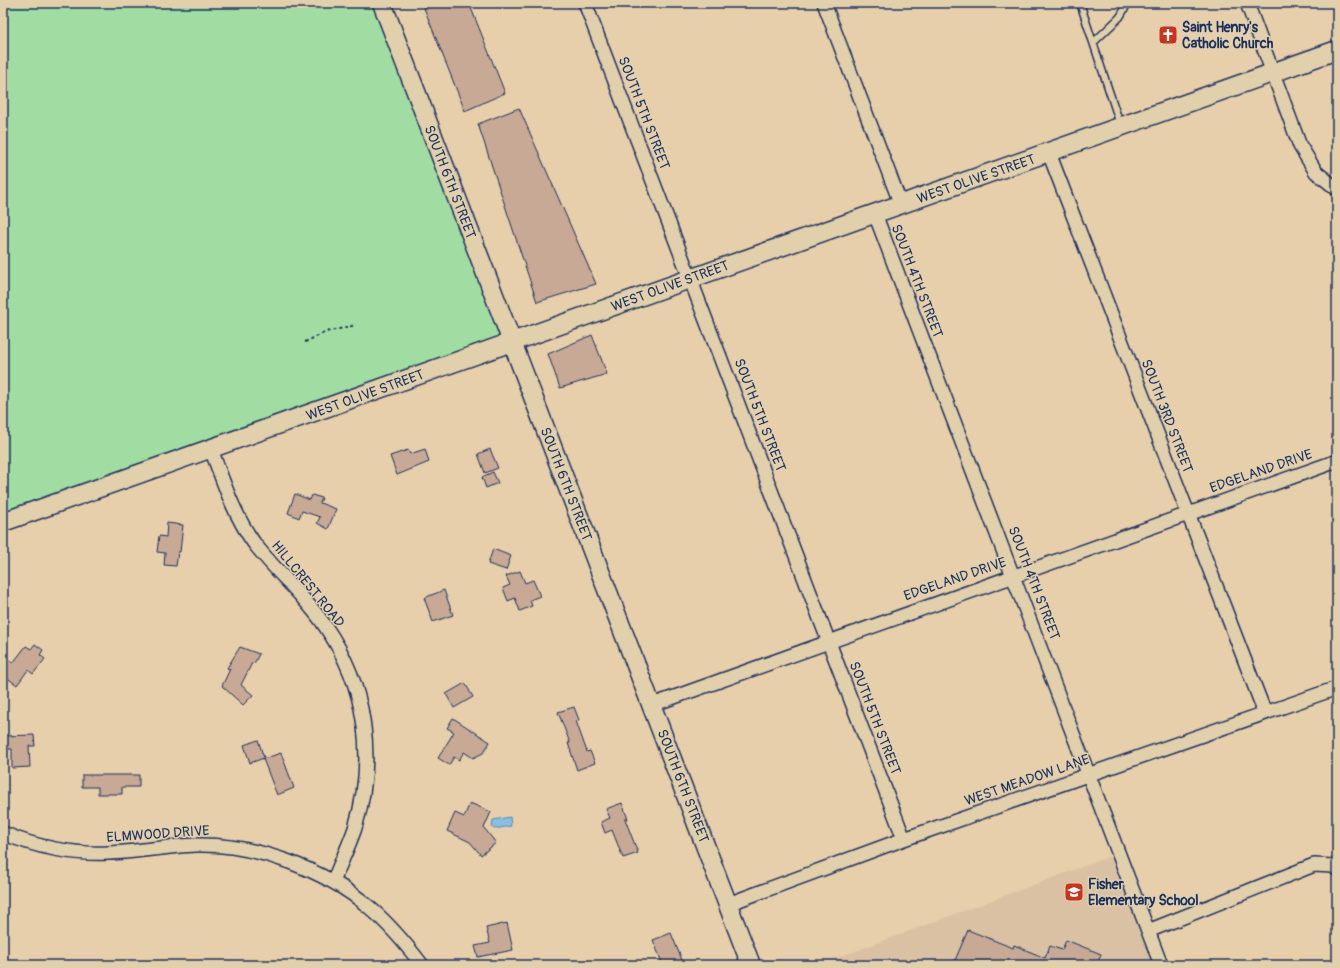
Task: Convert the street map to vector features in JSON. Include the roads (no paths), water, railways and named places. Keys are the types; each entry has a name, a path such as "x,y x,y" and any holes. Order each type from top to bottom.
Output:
{"main road":[{"name":"SOUTH 6TH STREET","path":"382,3 511,343 652,705 751,965"},
{"name":"WEST OLIVE STREET","path":"3,522 211,450 874,214 1122,128 1337,50"}],"street":[{"name":"SOUTH 5TH STREET","path":"586,3 904,839"},
{"name":"SOUTH 4TH STREET","path":"824,3 901,205"},
{"path":"1247,3 1300,146 1316,172 1337,189"},
{"name":"SOUTH 3RD STREET","path":"1049,153 1265,713"},
{"name":"SOUTH 4TH STREET","path":"874,214 1014,576 1161,965"},
{"name":"HILLCREST ROAD","path":"211,450 242,523 254,543 325,625 352,674 357,691 366,735 367,768 364,794 355,829 333,882"},
{"name":"EDGELAND DRIVE","path":"652,705 1337,461"},
{"name":"WEST MEADOW LANE","path":"728,904 904,839 1337,688"},
{"name":"ELMWOOD DRIVE","path":"3,833 17,839 81,853 108,854 196,845 235,847 276,858 333,882 368,906 410,948 422,965"},
{"path":"1148,931 1314,866 1333,866 1337,869"}],"lane":[{"path":"1080,3 1122,128"},
{"path":"1094,42 1120,17 1128,3"}],"water":[{"path":"510,817 511,826 494,829 492,827 493,820"}],"place":[{"name":"Saint Henry's Catholic Church","path":"1168,35"},
{"name":"Fisher Elementary School","path":"1074,892"}]}
